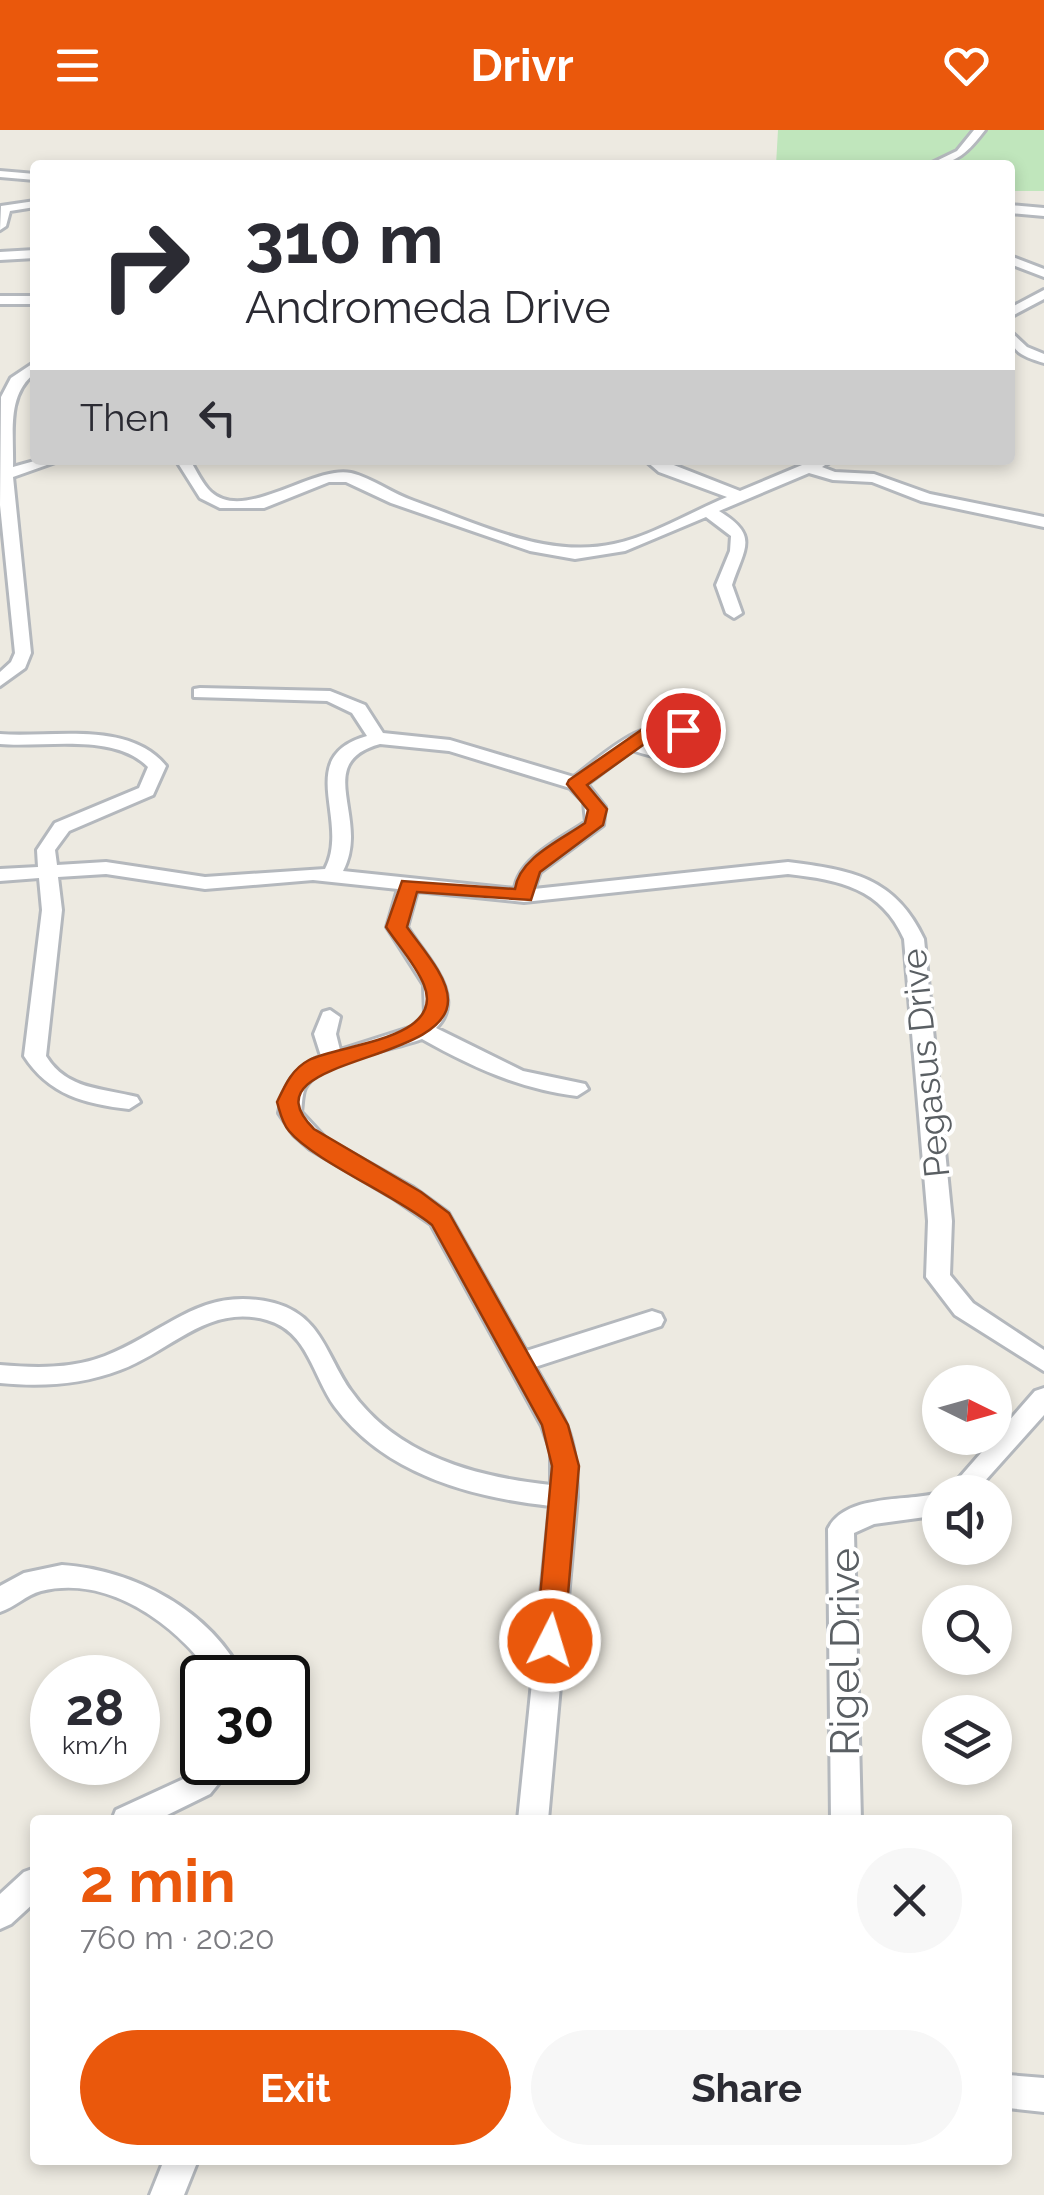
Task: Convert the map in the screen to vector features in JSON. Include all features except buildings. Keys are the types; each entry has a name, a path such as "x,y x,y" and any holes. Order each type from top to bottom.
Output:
{"street":[{"path":"946,160 961,154 980,130"},
{"path":"5,174 30,180"},
{"path":"0,226 4,208 30,205"},
{"path":"1015,209 1044,212"},
{"path":"0,256 30,254"},
{"path":"1015,262 1044,273"},
{"path":"1015,310 1044,294"},
{"path":"0,300 30,300"},
{"path":"1015,341 1022,350 1044,359"},
{"path":"0,681 19,664 23,654 4,479 9,392 30,371"},
{"path":"4,479 41,465"},
{"path":"187,465 205,496 220,503 264,503 327,478 348,477 410,505 562,554 620,548 816,465"},
{"path":"658,465 742,497"},
{"path":"810,468 833,476 874,478 948,503 1044,522"},
{"path":"708,511 733,526 741,538 741,551 724,586 734,613"},
{"path":"200,693 330,696 359,709 377,738"},
{"path":"332,875 344,846 337,766 354,746 377,738 428,740 576,784 597,809 594,825 526,876 524,896"},
{"path":"0,739 120,744 141,750 156,766 153,783 137,798 72,821 54,833 46,850 51,928 36,1056 42,1068 62,1086 129,1102"},
{"path":"576,784 632,744"},
{"name":"Pegasus Drive","path":"0,875 106,868 205,883 332,875 524,896 788,868 849,878 892,902 908,922 916,957 940,1220 938,1277 964,1309 1044,1362"},
{"path":"409,885 396,927 438,994 436,1011 422,1030 332,1058 305,1072 291,1091 290,1113 295,1124 440,1219 561,1438 564,1497 533,1815"},
{"path":"330,1017 325,1034 332,1058"},
{"path":"422,1030 504,1075 534,1085 577,1090"},
{"path":"0,1374 34,1377 106,1366 184,1320 220,1308 275,1313 306,1331 343,1398 381,1438 406,1456 488,1488 564,1497"},
{"path":"520,1362 652,1320"},
{"path":"975,1475 1044,1398"},
{"name":"Rigel Drive","path":"846,1815 841,1529 860,1515 922,1509"},
{"path":"0,1601 37,1580 82,1580 132,1590 182,1623 210,1655"},
{"path":"137,1815 200,1785"},
{"path":"0,1914 30,1887"},
{"path":"1012,2092 1044,2095"},
{"path":"168,2195 179,2165"}],"green space":[{"path":"778,130 1044,130 1044,191 1015,191 1015,160 776,160"}],"route":[{"path":"550,1641 566,1466 555,1425 440,1219 413,1197 306,1135 295,1124 288,1102 297,1081 317,1065 410,1036 432,1020 438,994 396,927 409,885 524,896 526,876 533,868 594,825 594,802 576,784 653,730 683,730"}]}
